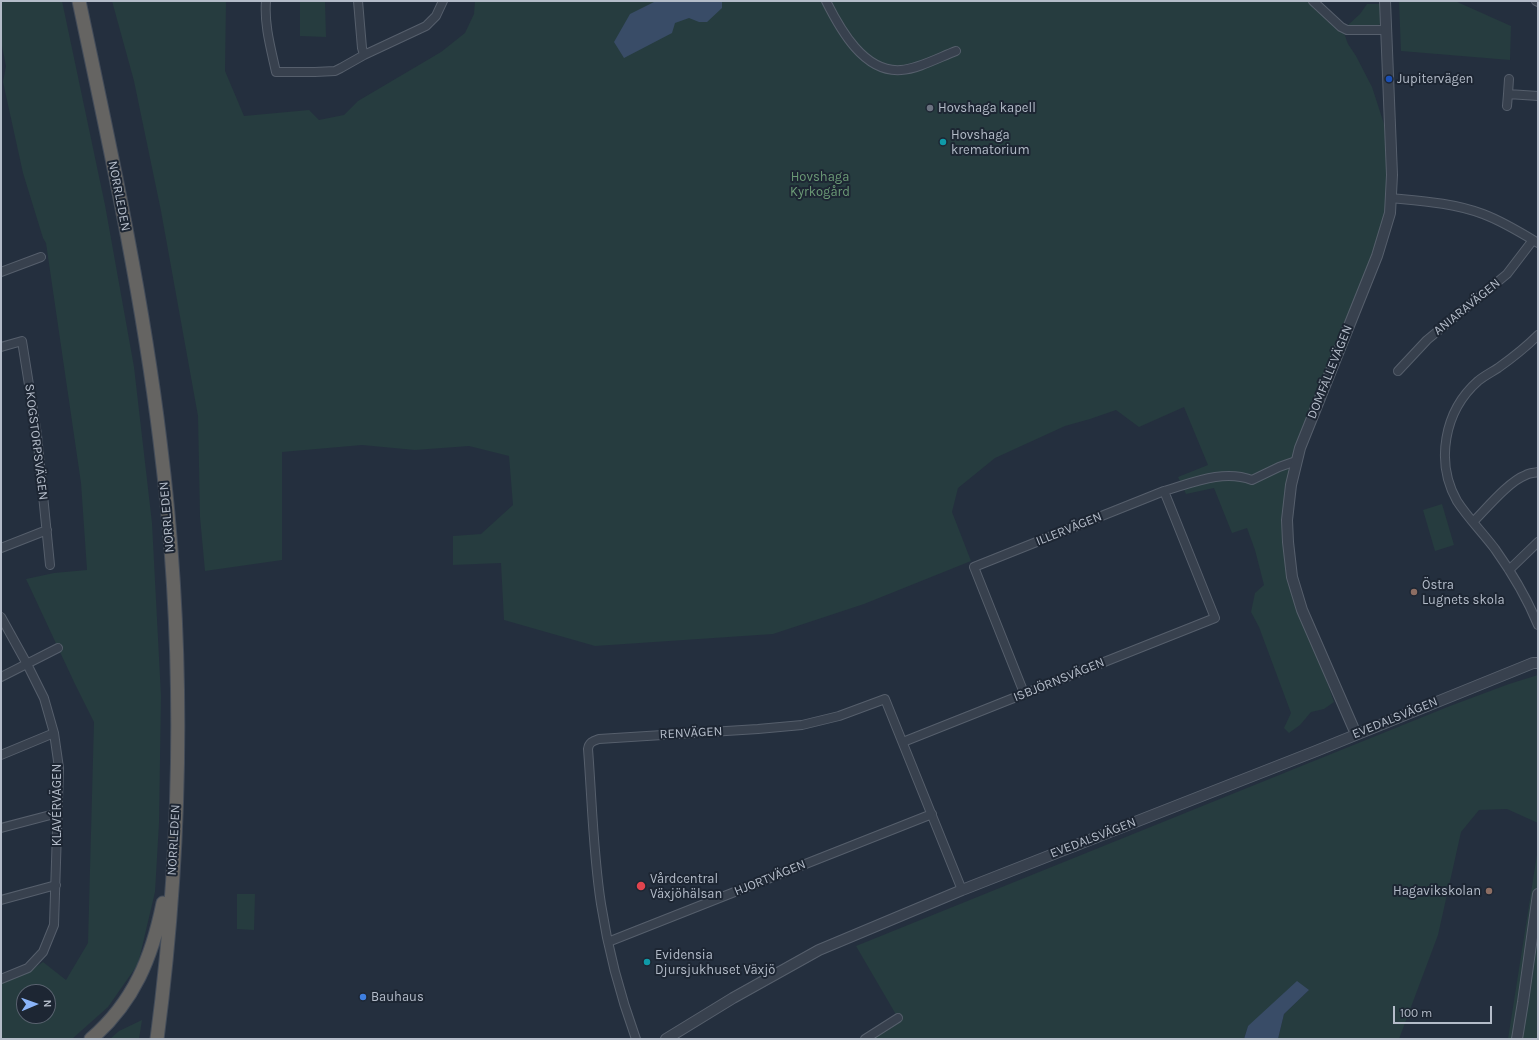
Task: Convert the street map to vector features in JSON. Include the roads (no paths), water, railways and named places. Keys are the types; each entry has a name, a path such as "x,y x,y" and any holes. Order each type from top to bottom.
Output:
{"highway":[{"name":"NORRLEDEN","path":"73,1 134,306 159,488 166,585 170,702 170,808 156,1001 156,1038"},
{"name":"NORRLEDEN","path":"79,1 140,305 159,436 170,544 177,673 176,808 172,883 156,1038"},
{"path":"92,1039 114,1016 128,998 140,977 157,934 163,903"}],"street":[{"path":"266,1 265,13 276,72 335,71 364,55 426,26 436,16 443,1"},
{"path":"358,1 362,48 364,55"},
{"path":"826,1 834,18 862,56 882,68 901,70 956,51"},
{"path":"1313,1 1346,30 1387,30"},
{"name":"DOMFÄLLEVÄGEN","path":"1356,734 1302,610 1292,577 1287,520 1291,485 1296,461 1377,256 1386,228 1391,198 1392,175 1385,1"},
{"path":"1507,106 1510,79"},
{"path":"1508,94 1538,96"},
{"path":"1391,198 1443,204 1482,213 1535,241"},
{"name":"ANIARAVÄGEN","path":"1398,371 1427,340 1507,274 1535,241"},
{"path":"1,271 41,257"},
{"path":"1538,335 1512,357 1478,382 1459,405 1450,422 1445,439 1446,471 1454,495 1521,588 1538,626"},
{"name":"SKOGSTORPSVÄGEN","path":"1,346 22,341 37,435 50,565"},
{"path":"1164,491 1216,476 1241,476 1252,480 1279,467 1296,461"},
{"path":"1473,522 1518,478 1538,472"},
{"name":"ISBJÖRNSVÄGEN","path":"903,742 1215,618 1164,491"},
{"name":"ILLERVÄGEN","path":"1024,693 974,567 1164,491"},
{"path":"1,548 47,530"},
{"path":"1509,570 1538,542"},
{"name":"KLAVÉRVÄGEN","path":"1,616 44,698 54,733 59,768 54,925 43,952 28,968 1,979"},
{"path":"1,678 58,648"},
{"name":"EVEDALSVÄGEN","path":"666,1039 733,998 819,950 962,890 1316,751 1536,661"},
{"name":"RENVÄGEN","path":"636,1039 627,1014 608,942 601,903 596,863 588,749 590,743 594,740 802,725 839,716 886,699 962,890"},
{"path":"1,755 54,733"},
{"path":"1,828 58,813"},
{"name":"HJORTVÄGEN","path":"608,942 932,814"},
{"path":"1,900 56,885"},
{"path":"1517,1039 1538,894"},
{"path":"865,1039 898,1018"}],"water":[{"path":"656,1 722,1 722,8 707,22 699,22 689,18 675,23 672,33 624,58 614,42 630,14"},
{"path":"1297,981 1309,990 1284,1014 1278,1039 1244,1039 1248,1026"}],"place":[{"name":"Jupitervägen","path":"1389,79"},
{"name":"Hovshaga kapell","path":"930,108"},
{"name":"Hovshaga krematorium","path":"943,142"},
{"name":"Östra Lugnets skola","path":"1414,592"},
{"name":"Vårdcentral Växjöhälsan","path":"641,886"},
{"name":"Hagavikskolan","path":"1489,891"},
{"name":"Evidensia Djursjukhuset Växjö","path":"647,962"},
{"name":"Bauhaus","path":"363,997"}],"park label":[{"name":"Hovshaga Kyrkogård","path":"820,184"}]}
